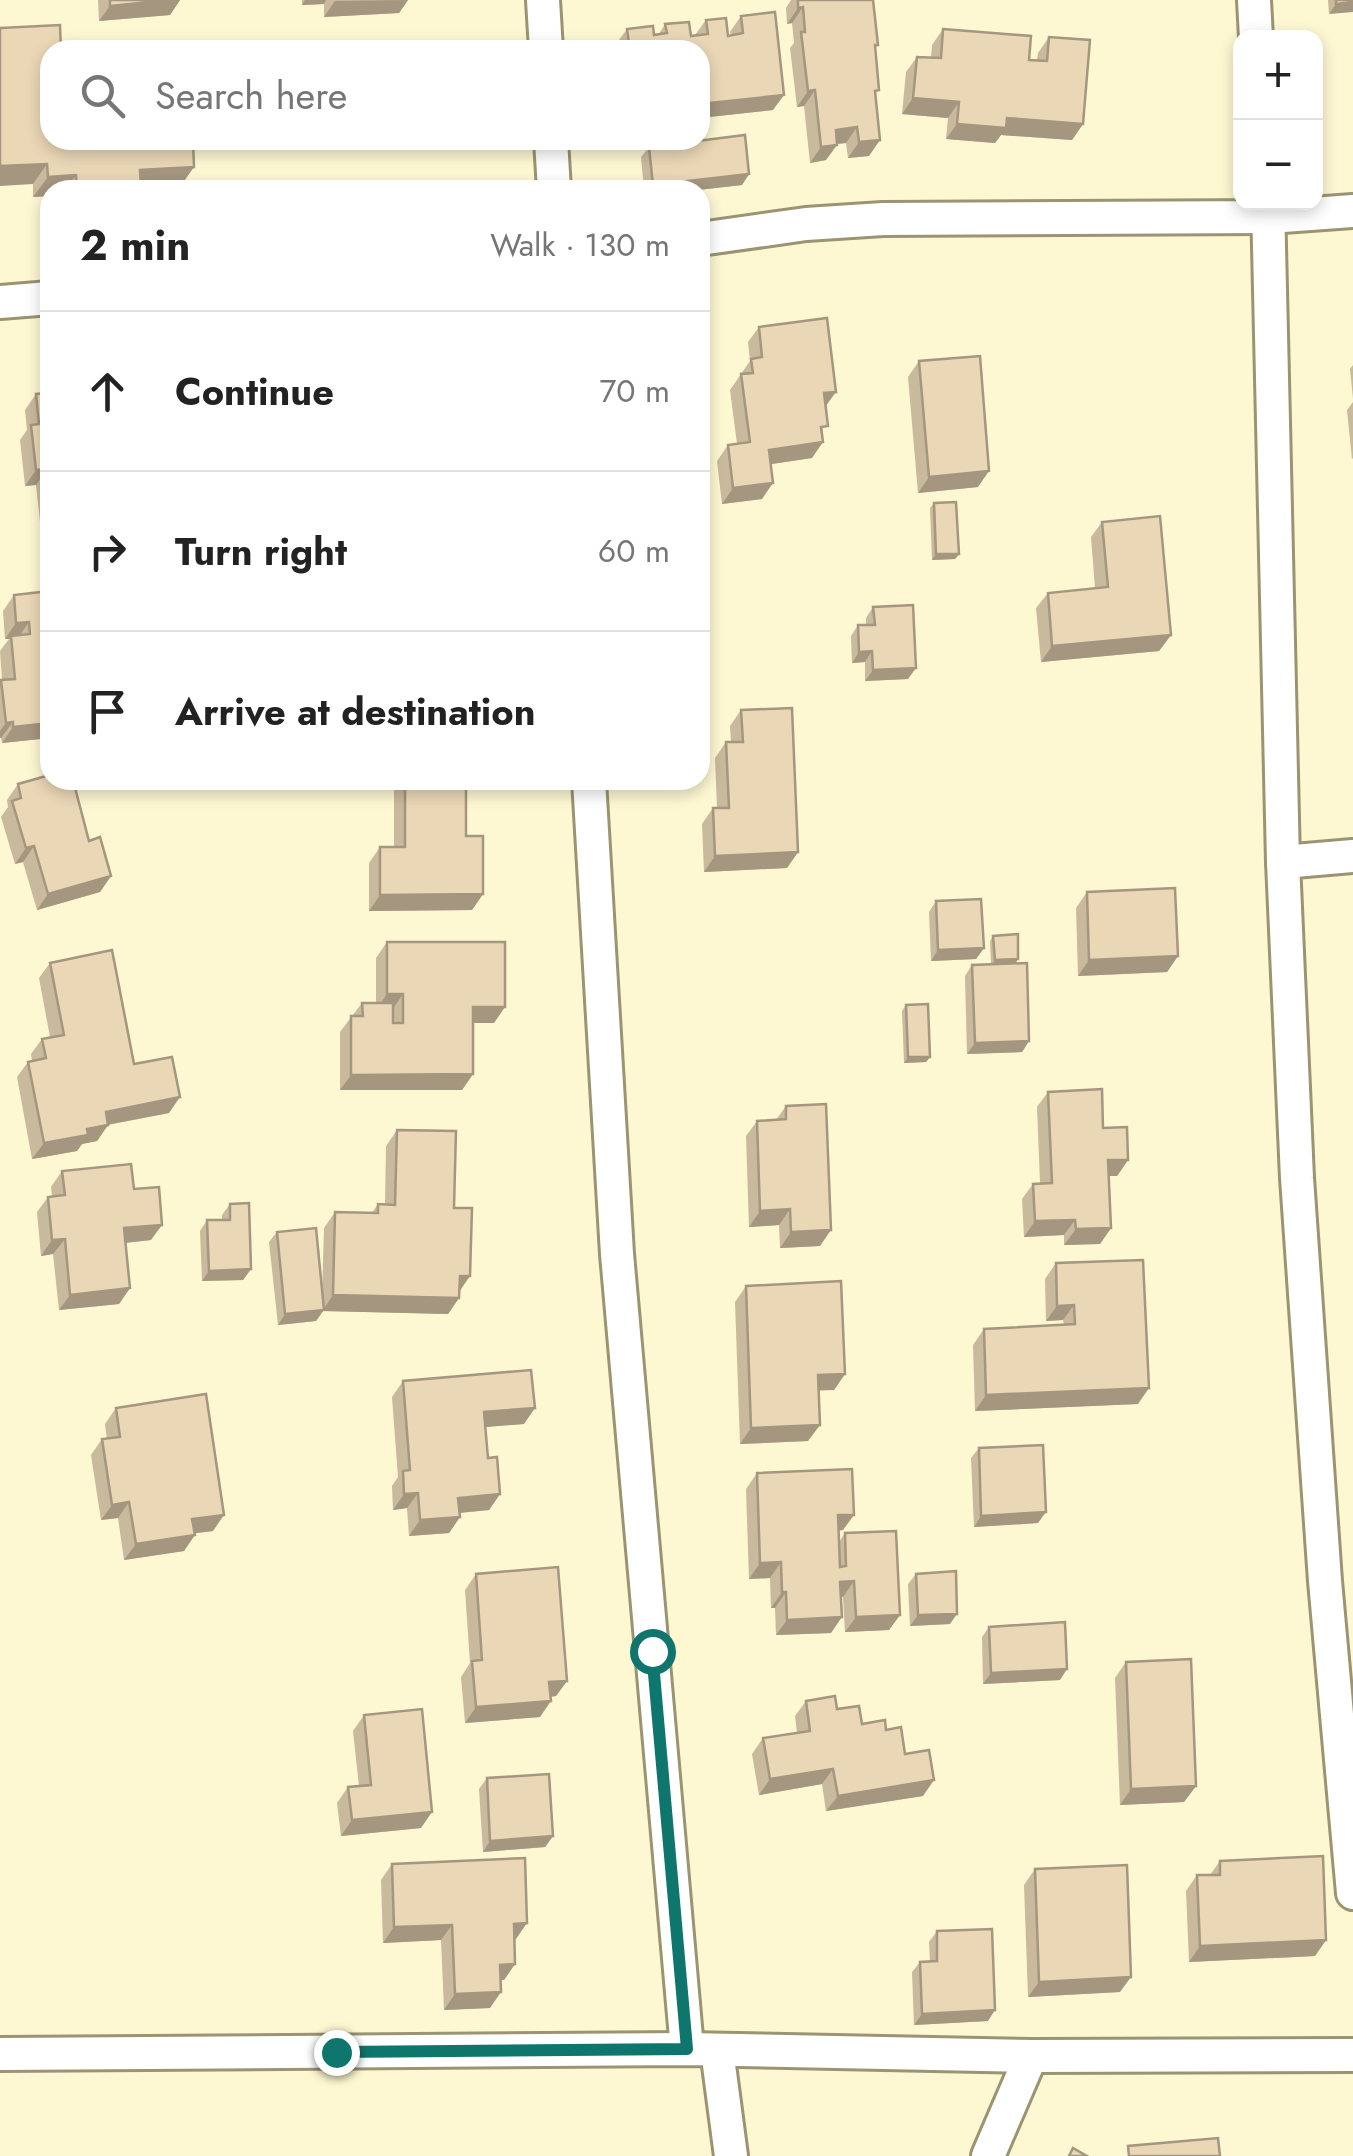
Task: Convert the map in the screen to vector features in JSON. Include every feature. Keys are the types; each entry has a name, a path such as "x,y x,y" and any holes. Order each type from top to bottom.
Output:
{"street":[{"path":"543,0 545,40"},
{"path":"1254,0 1256,30"},
{"path":"552,150 554,180"},
{"path":"1269,210 1283,862 1297,1178 1325,1581 1353,1893"},
{"path":"710,238 806,224 883,219 1353,211"},
{"path":"0,302 40,299"},
{"path":"590,790 619,1274 702,2049 731,2156"},
{"path":"1283,862 1353,856"},
{"path":"0,2054 702,2049 1032,2056 1353,2055"},
{"path":"988,2156 1032,2056"}],"building":[{"path":"110,0 170,0 110,6"},
{"path":"798,0 873,0 880,140 859,142 857,127 836,130 837,145 821,147 815,90 808,91 801,32 805,32 803,7 798,8"},
{"path":"775,12 784,95 710,103 710,40 629,40 627,29 653,26 654,35 667,33 665,24 689,22 691,36 708,34 706,20 726,18 728,36 743,33 741,16"},
{"path":"60,25 61,40 40,40 40,150 193,150 194,167 140,170 141,180 76,180 76,175 48,177 47,164 0,166 0,28"},
{"path":"943,29 1031,36 1029,60 1047,61 1049,37 1090,40 1083,124 1007,118 1006,128 957,124 959,102 913,98 917,57 941,58"},
{"path":"745,135 749,174 652,180 649,150 710,150 710,139"},
{"path":"827,318 836,392 824,393 828,426 821,427 823,442 769,450 773,483 733,488 728,445 750,442 741,374 753,373 751,359 762,357 759,327"},
{"path":"980,356 989,471 929,477 919,361"},
{"path":"36,394 40,394 40,470 36,470 31,425 39,424"},
{"path":"956,502 959,554 936,554 934,503"},
{"path":"1160,516 1171,635 1052,646 1048,593 1108,587 1102,522"},
{"path":"40,592 40,724 13,727 13,722 6,723 1,680 15,679 11,636 30,634 29,622 16,623 14,595"},
{"path":"913,605 916,668 873,670 872,651 859,652 858,625 875,625 873,607"},
{"path":"792,708 798,852 715,856 713,808 729,808 726,742 743,742 741,710"},
{"path":"40,778 40,790 76,790 89,841 100,837 111,876 48,894 34,846 26,848 12,801 21,798 18,784"},
{"path":"405,790 466,790 466,836 483,836 483,894 380,895 380,847 405,847"},
{"path":"1175,888 1178,956 1089,960 1087,892"},
{"path":"981,899 984,948 938,950 936,901"},
{"path":"1018,934 1018,959 995,960 993,936"},
{"path":"387,942 505,942 505,1007 473,1007 473,1074 351,1075 351,1016 363,1016 362,1003 393,1003 393,1023 403,1023 403,994 387,994"},
{"path":"112,950 134,1064 172,1057 180,1097 106,1112 108,1125 87,1129 88,1135 44,1143 28,1062 46,1058 42,1039 64,1035 50,963"},
{"path":"1027,963 1029,1041 975,1043 972,965"},
{"path":"928,1004 930,1057 908,1057 906,1005"},
{"path":"1102,1089 1103,1128 1127,1127 1128,1160 1108,1160 1111,1228 1076,1229 1075,1220 1035,1221 1033,1184 1052,1183 1048,1092"},
{"path":"826,1104 831,1230 791,1232 790,1209 760,1211 757,1121 786,1119 786,1106"},
{"path":"397,1130 456,1131 454,1208 472,1208 470,1276 460,1276 459,1298 333,1295 335,1212 378,1213 378,1204 395,1205"},
{"path":"131,1164 134,1189 159,1187 162,1225 124,1228 130,1288 70,1295 65,1239 52,1240 48,1197 65,1195 62,1171"},
{"path":"249,1203 251,1269 209,1271 207,1220 230,1220 230,1204"},
{"path":"316,1228 324,1310 285,1314 277,1232"},
{"path":"1143,1260 1149,1388 986,1395 984,1329 1075,1324 1074,1305 1057,1306 1056,1263"},
{"path":"841,1281 845,1374 818,1375 820,1425 751,1428 746,1286"},
{"path":"531,1370 535,1408 484,1412 488,1458 497,1457 500,1494 458,1498 460,1517 420,1520 418,1493 404,1494 403,1471 410,1470 403,1381"},
{"path":"206,1394 224,1515 192,1519 195,1535 136,1544 129,1502 112,1505 102,1439 120,1437 116,1408"},
{"path":"1043,1445 1046,1512 981,1516 979,1448"},
{"path":"852,1469 854,1515 838,1515 840,1567 846,1566 845,1533 896,1531 900,1615 856,1617 854,1581 840,1582 842,1617 787,1620 781,1562 760,1563 757,1473"},
{"path":"558,1567 567,1681 549,1682 551,1701 476,1707 472,1661 482,1660 476,1574"},
{"path":"956,1571 957,1614 918,1615 916,1574"},
{"path":"1065,1622 1067,1669 991,1673 989,1627"},
{"path":"1191,1659 1196,1786 1131,1789 1126,1662"},
{"path":"835,1696 837,1709 859,1706 862,1724 885,1720 886,1730 901,1727 905,1754 929,1750 934,1780 838,1796 833,1769 770,1779 763,1738 810,1731 806,1701"},
{"path":"422,1709 432,1812 352,1820 348,1787 371,1785 364,1715"},
{"path":"549,1774 553,1836 490,1841 487,1778"},
{"path":"1323,1856 1326,1940 1200,1946 1197,1875 1220,1875 1220,1861"},
{"path":"525,1858 527,1923 514,1924 515,1964 500,1965 501,1992 455,1994 452,1925 394,1927 392,1864"},
{"path":"1127,1865 1131,1977 1039,1982 1035,1869"},
{"path":"992,1929 995,2010 922,2014 920,1962 937,1961 937,1931"},
{"path":"1218,2138 1220,2156 1129,2156 1128,2146"},
{"path":"1073,2148 1087,2156 1069,2156"}],"route":[{"path":"336,2052 687,2049 652,1651"}]}
